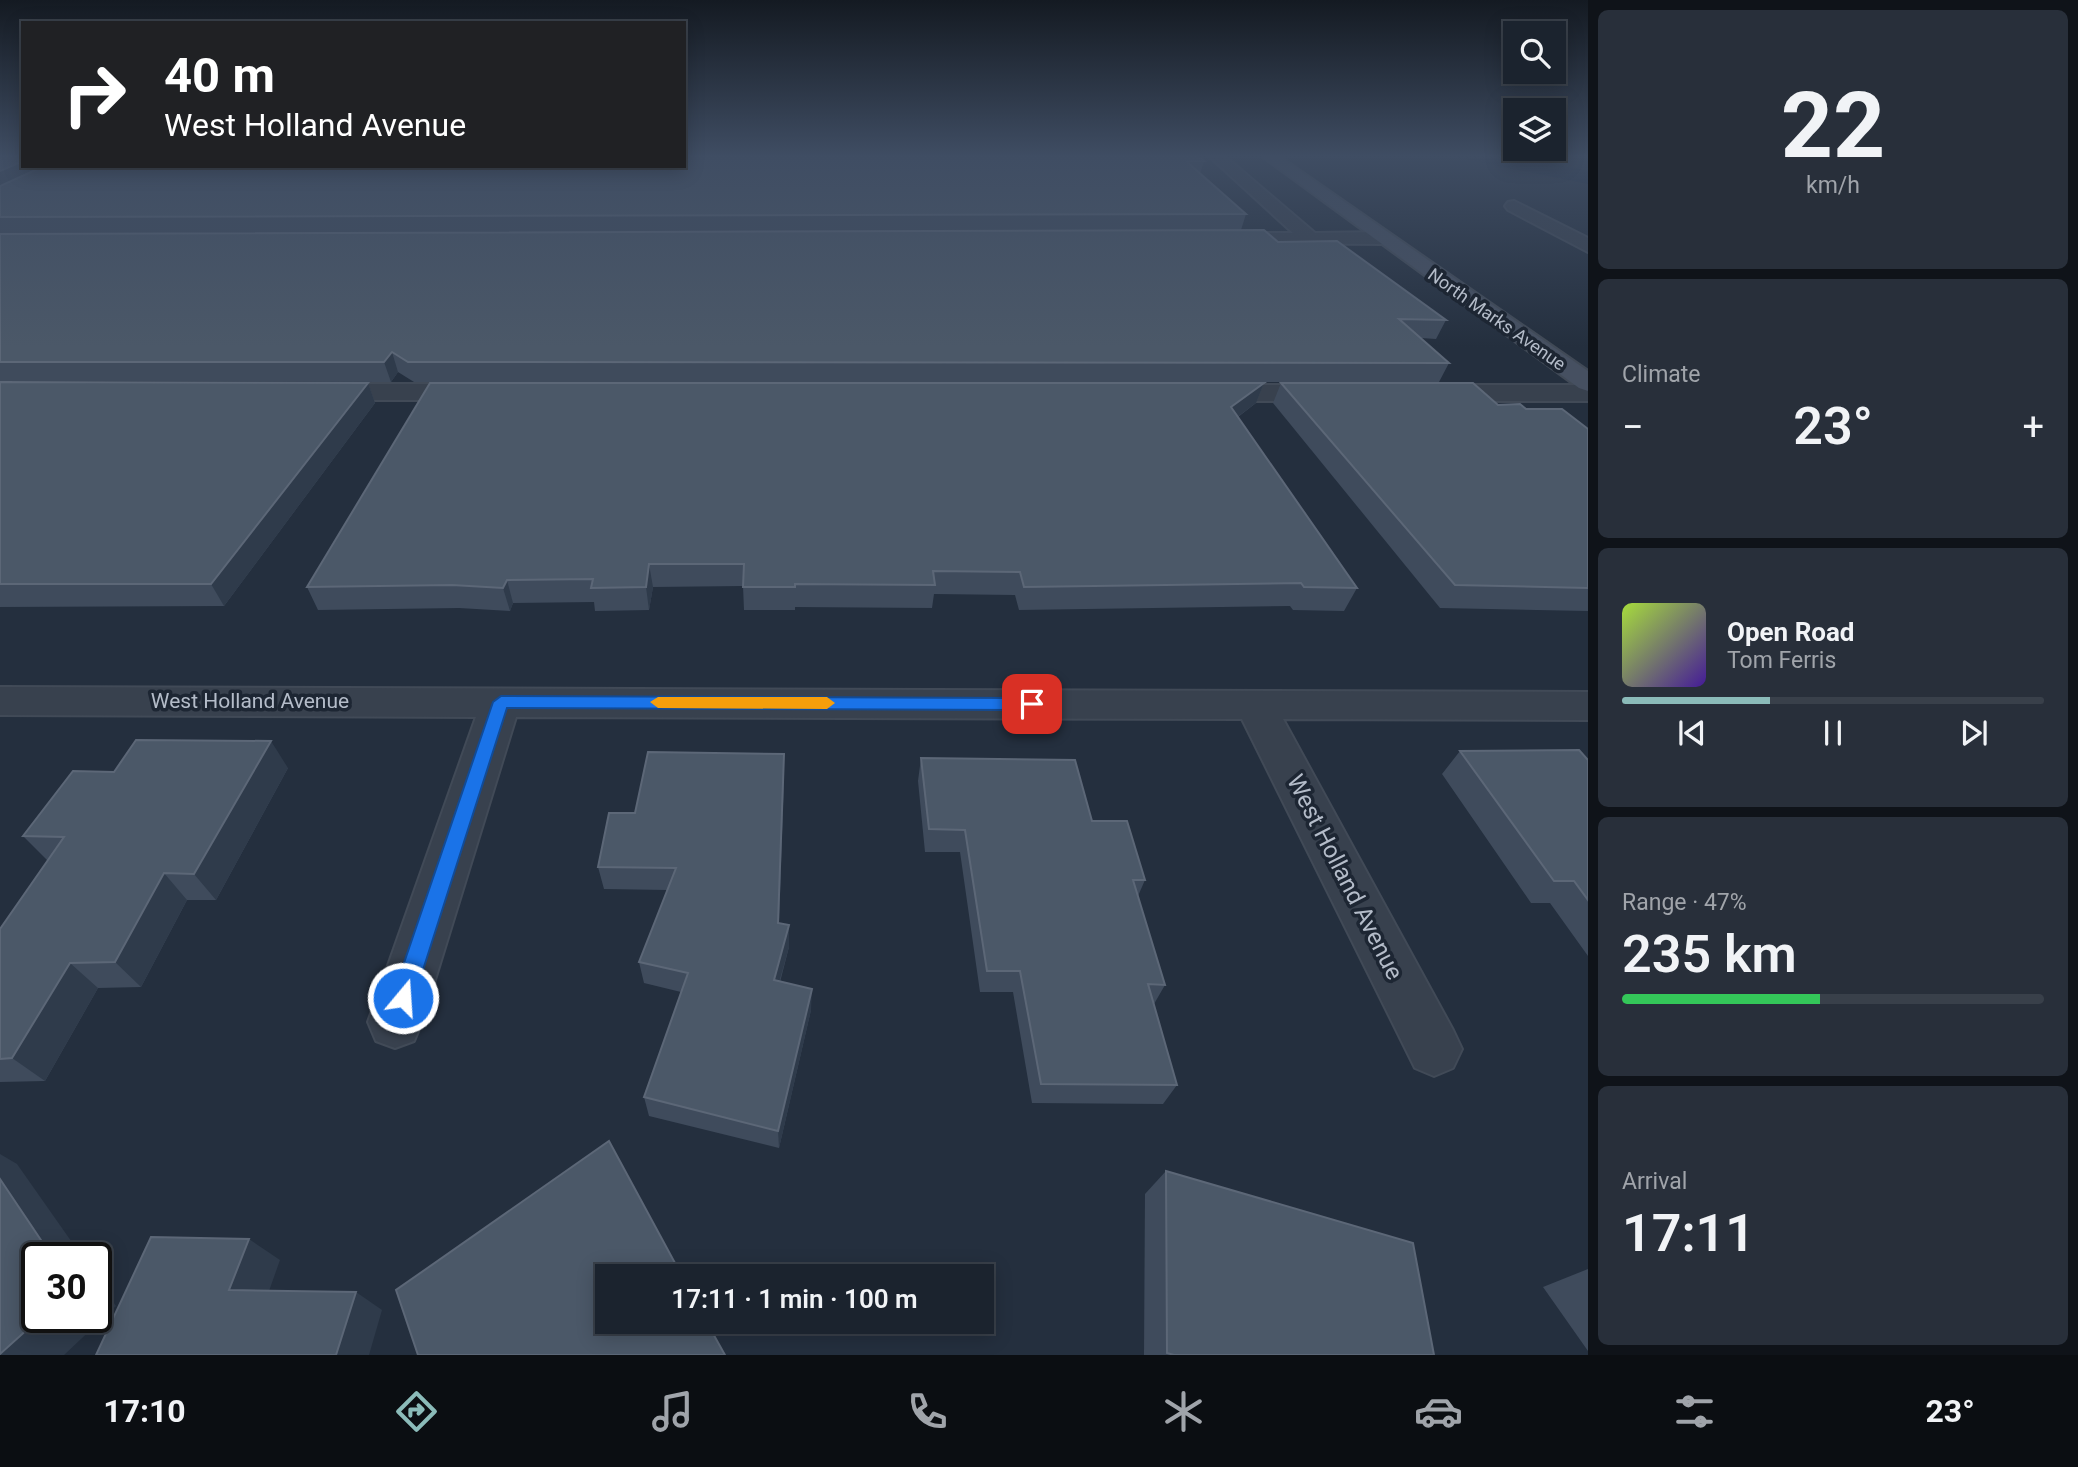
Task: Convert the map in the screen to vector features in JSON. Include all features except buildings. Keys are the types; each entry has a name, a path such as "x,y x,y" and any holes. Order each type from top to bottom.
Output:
{"main road":[{"name":"North Marks Avenue","path":"1356,220 1588,383"}],"street":[{"path":"1290,220 1310,238"},
{"path":"1540,220 1588,246"},
{"path":"1199,239 1382,239"},
{"path":"293,392 502,392"},
{"path":"1184,393 1351,393"},
{"path":"1407,393 1588,393"},
{"name":"West Holland Avenue","path":"0,701 1588,706"},
{"path":"395,1022 501,702"},
{"name":"West Holland Avenue","path":"1255,705 1434,1049"}],"slow traffic":[{"path":"658,702 827,703"}],"route":[{"path":"403,998 501,702 1032,704"}]}
